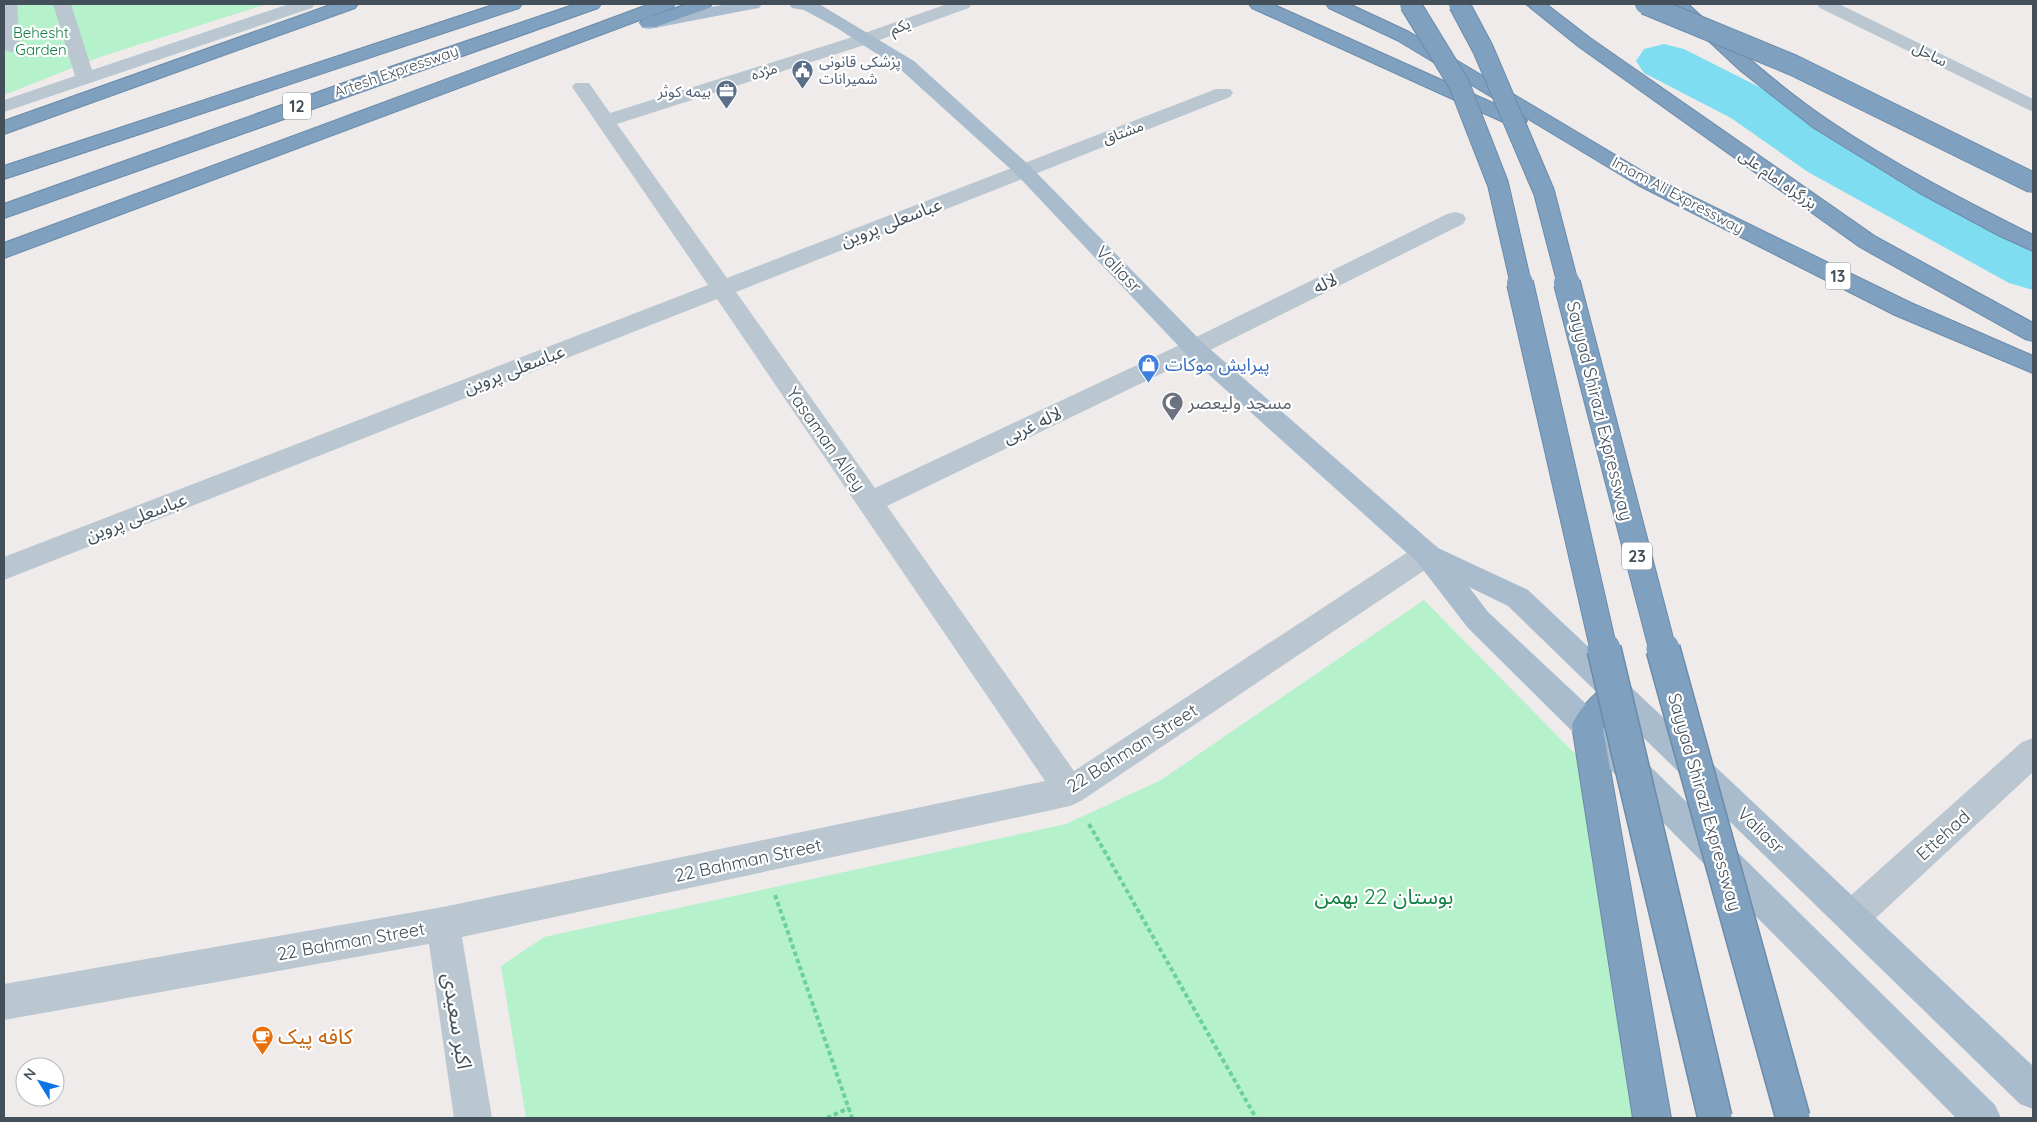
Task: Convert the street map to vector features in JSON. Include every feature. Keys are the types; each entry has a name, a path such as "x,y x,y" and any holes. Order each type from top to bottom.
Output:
{"highway":[{"path":"4,128 349,4"},
{"name":"Artesh Expressway","path":"4,173 512,4"},
{"name":"Artesh Expressway","path":"4,211 350,87 592,4"},
{"path":"4,251 206,177 455,80 666,4"},
{"path":"206,177 475,91 643,25 703,4"},
{"path":"1258,4 1570,145 1645,181"},
{"name":"Imam Ali Expressway","path":"1335,4 1403,36 1645,181 1903,309 2033,365"},
{"path":"1410,4 1459,84 1498,184 1589,586 1715,1118"},
{"name":"Sayyad Shirazi Expressway","path":"1459,4 1484,49 1544,192 1636,553 1793,1118"},
{"name":"بزرگراه امام علی","path":"1535,4 1584,42 1868,242 2033,333"},
{"path":"1645,4 1712,28 1780,59 2033,183"},
{"path":"1678,4 1729,52 1821,123 1921,184 2033,244"},
{"path":"110,137 335,44 389,26"},
{"path":"1618,693 1587,725 1652,1118"}],"main road":[{"path":"643,25 753,4"},
{"name":"Valiasr","path":"798,4 808,5 906,65 1023,170 1194,348 1427,554 1478,620 1587,725 1982,1118"},
{"name":"Valiasr","path":"1427,554 1518,598 2033,1091"}],"street":[{"path":"8,4 11,47"},
{"path":"62,4 85,78"},
{"path":"4,106 306,4"},
{"name":"یکم","path":"865,39 963,4"},
{"name":"ساحل","path":"1826,4 2033,106"},
{"name":"مژده","path":"606,120 865,39"},
{"name":"Yasaman Alley","path":"582,87 1070,791"},
{"name":"مشتاق","path":"1023,170 1222,93"},
{"name":"عباسعلی پروین","path":"4,569 1023,170"},
{"name":"لاله","path":"1194,348 1455,219"},
{"name":"لاله غربی","path":"870,502 1194,348"},
{"name":"22 Bahman Street","path":"4,1002 443,924 1070,791 1427,554"},
{"name":"Ettehad","path":"1852,917 2033,752"},
{"name":"اکبر سعیدی","path":"443,924 473,1118"}],"path":[{"path":"1070,791 1256,1118"},
{"path":"762,857 852,1118"},
{"path":"827,1118 849,1108"}],"green space":[{"name":"Behesht Garden","path":"4,4 267,4 100,57 4,95"},
{"name":"بوستان 22 بهمن","path":"1424,600 1585,764 1652,1118 526,1118 501,966 544,937 1066,824 1161,780"}],"waterway":[{"path":"1664,61 1752,106 1830,159 2033,268"}],"place":[{"name":"پزشکی قانونی شمیرانات","path":"803,89"},
{"name":"بیمه کوثر","path":"727,110"},
{"name":"پیرایش موکات","path":"1149,383"},
{"name":"مسجد ولیعصر","path":"1172,421"},
{"name":"کافه پیک","path":"262,1055"}]}
